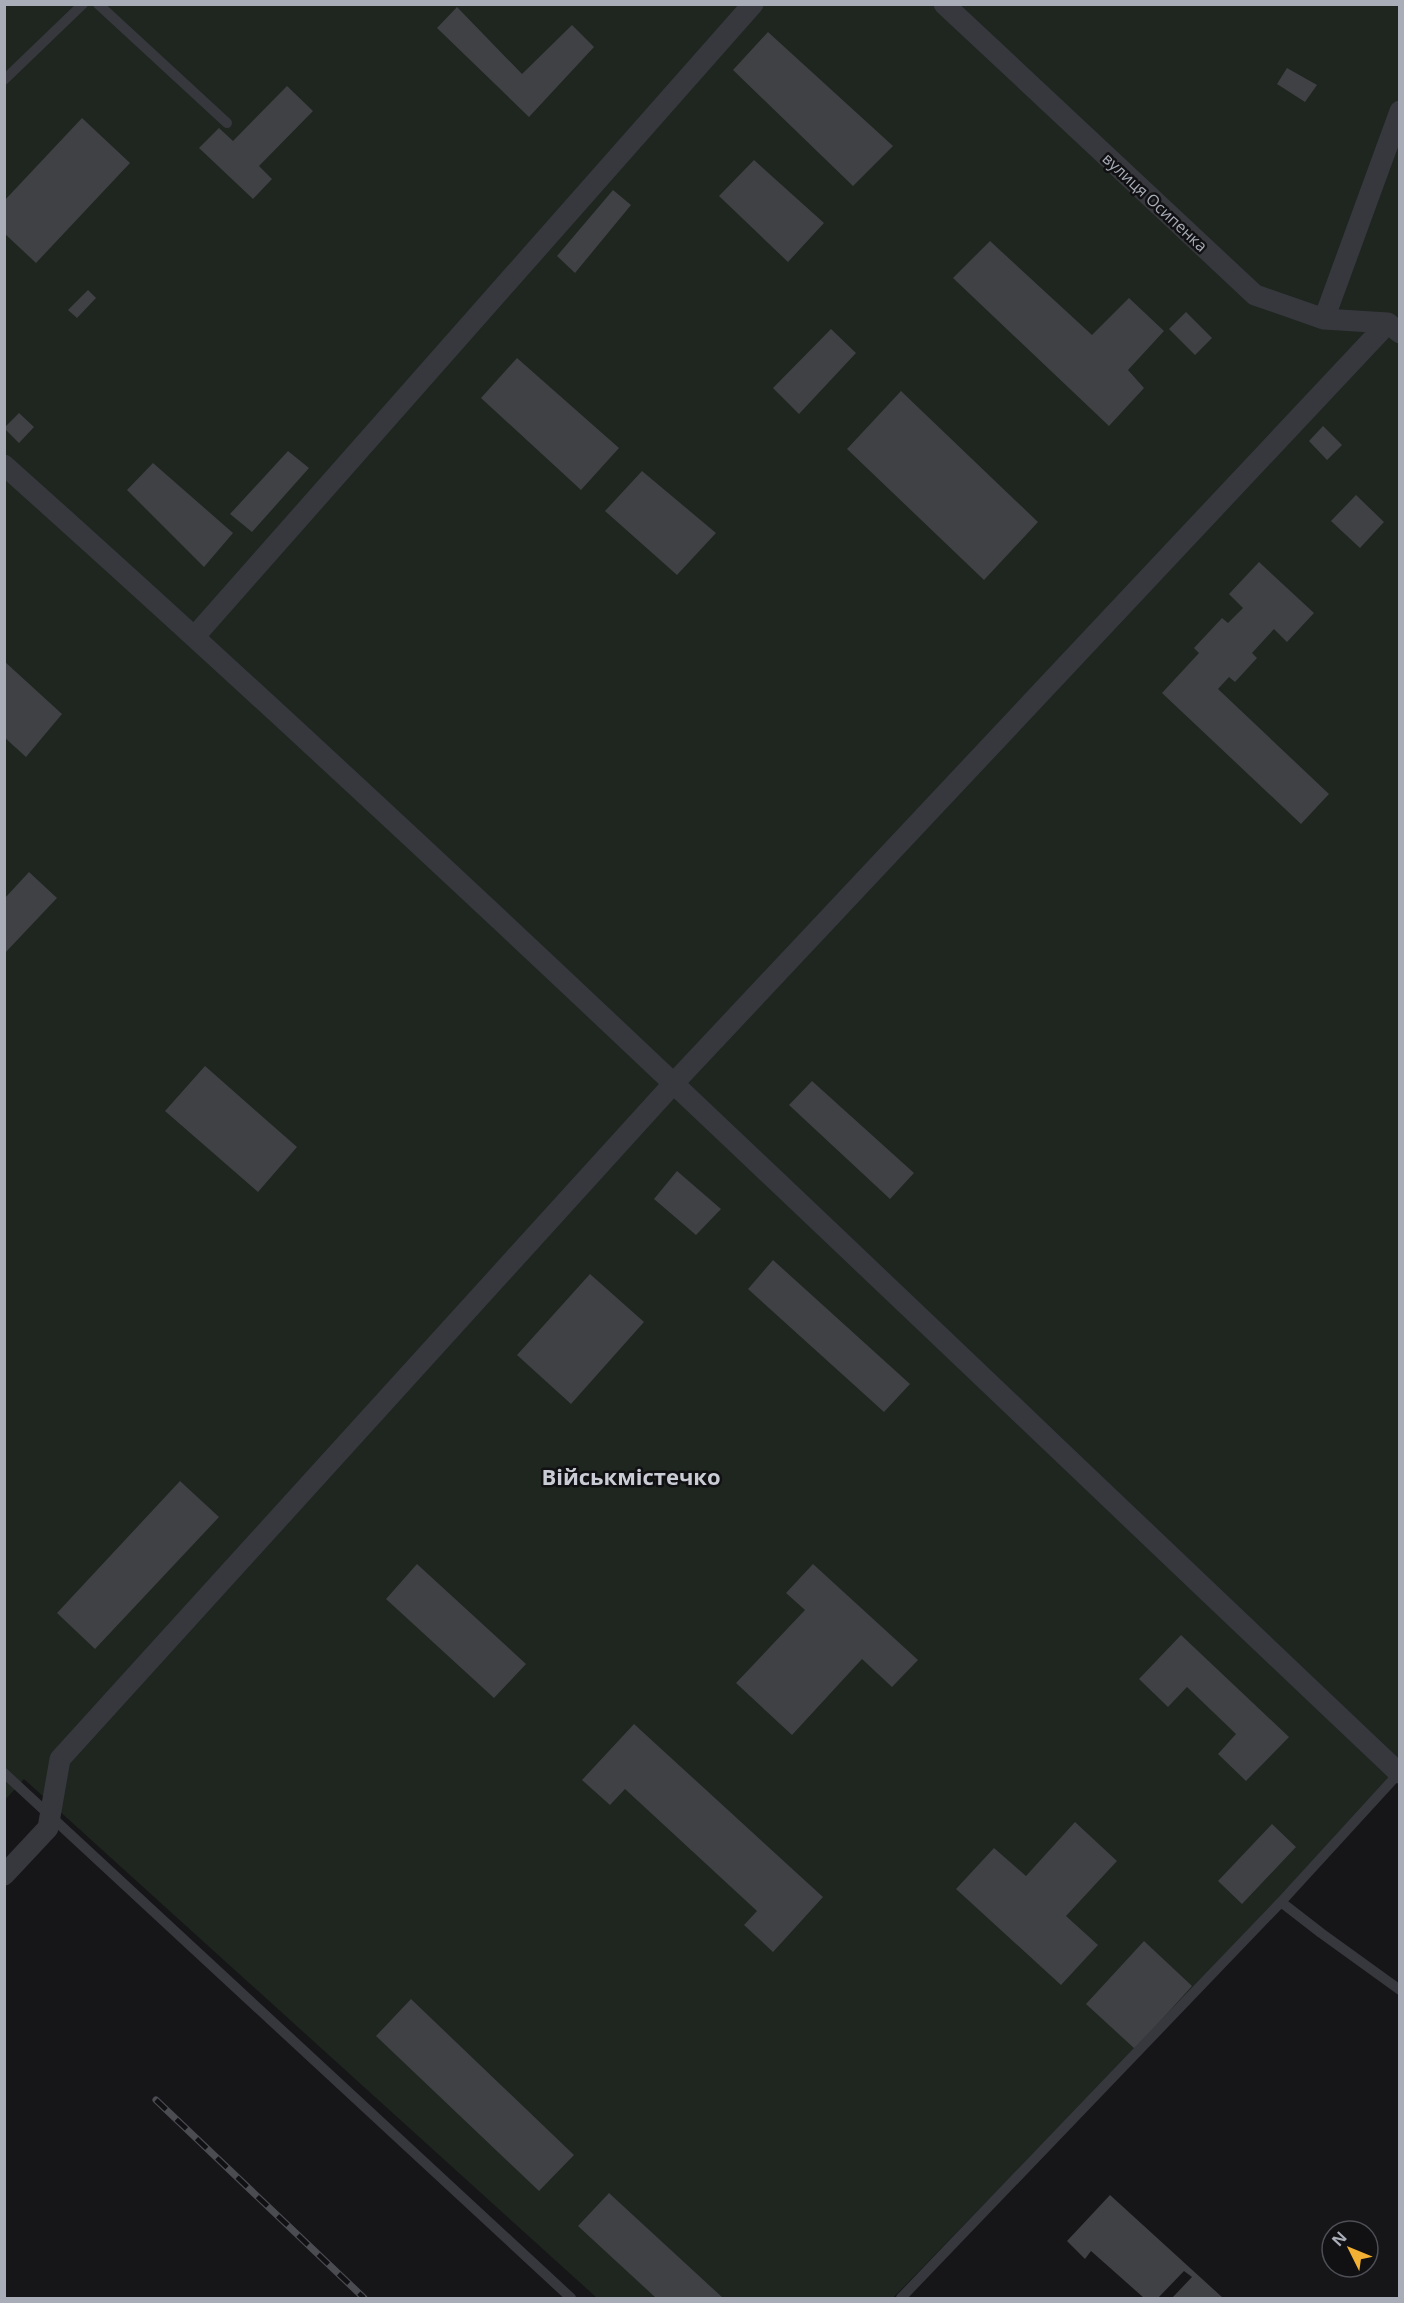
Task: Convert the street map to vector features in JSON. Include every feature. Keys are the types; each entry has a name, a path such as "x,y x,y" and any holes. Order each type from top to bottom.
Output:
{"street":[{"path":"195,636 753,4"},
{"name":"вулиця Осипенка","path":"944,4 1255,295 1324,319 1394,328"},
{"path":"1324,319 1400,111"},
{"path":"4,1875 48,1828 60,1759 673,1084 1394,328"},
{"path":"4,465 195,636 673,1084 1399,1773"}],"lane":[{"path":"4,80 83,4"},
{"path":"98,4 226,123"},
{"path":"4,1773 571,2298"},
{"path":"901,2298 1281,1902 1399,1773"},
{"path":"1281,1902 1400,1990"}],"shaded area":[{"path":"5,5 1399,5 1399,1777 893,2298 597,2298 24,1779 5,1800"}],"building":[{"path":"457,7 522,74 572,25 594,47 529,117 437,28"},
{"path":"768,32 893,146 853,186 733,70"},
{"path":"1287,68 1317,85 1305,102 1277,84"},
{"path":"287,86 313,111 259,166 272,179 253,199 199,148 219,128 233,141"},
{"path":"82,118 130,163 36,263 4,233 4,201"},
{"path":"754,160 824,223 788,262 719,196"},
{"path":"613,190 631,205 575,273 557,256"},
{"path":"990,241 1092,335 1129,298 1164,331 1128,370 1144,388 1109,426 953,278"},
{"path":"88,290 96,298 77,318 68,310"},
{"path":"1186,312 1212,338 1195,355 1169,329"},
{"path":"831,329 856,353 799,414 773,388"},
{"path":"517,358 619,448 581,490 481,398"},
{"path":"901,391 1038,522 984,580 847,449"},
{"path":"19,413 34,427 19,443 4,428"},
{"path":"1323,426 1342,445 1327,460 1309,441"},
{"path":"288,451 309,468 252,532 230,514"},
{"path":"153,463 233,533 204,567 127,490"},
{"path":"642,471 716,533 677,575 605,511"},
{"path":"1356,495 1384,522 1360,548 1331,521"},
{"path":"1259,562 1314,613 1287,642 1274,629 1252,653 1257,658 1235,682 1229,677 1218,689 1329,794 1301,824 1162,693 1199,653 1194,648 1222,618 1228,623 1243,608 1229,594"},
{"path":"4,661 62,714 26,757 4,737"},
{"path":"29,872 57,898 4,954 4,899"},
{"path":"205,1066 297,1147 258,1192 165,1111"},
{"path":"812,1081 914,1173 890,1199 789,1105"},
{"path":"677,1171 721,1209 696,1235 654,1199"},
{"path":"773,1260 910,1384 884,1412 748,1289"},
{"path":"590,1274 644,1322 571,1404 517,1355"},
{"path":"180,1481 219,1517 95,1649 57,1613"},
{"path":"417,1564 526,1664 494,1698 386,1599"},
{"path":"813,1564 918,1660 892,1687 862,1659 792,1735 736,1683 805,1610 786,1593"},
{"path":"1181,1635 1289,1737 1246,1781 1218,1754 1236,1734 1187,1687 1168,1707 1139,1679"},
{"path":"634,1724 823,1897 773,1952 744,1925 757,1911 625,1789 610,1805 582,1780"},
{"path":"1075,1822 1117,1861 1066,1916 1098,1945 1061,1985 956,1889 994,1848 1026,1876"},
{"path":"1272,1824 1296,1847 1242,1904 1218,1881"},
{"path":"1144,1941 1192,1986 1135,2049 1086,2004"},
{"path":"411,1999 574,2155 539,2191 376,2036"},
{"path":"609,2193 723,2298 656,2298 578,2226"},
{"path":"1110,2195 1223,2298 1172,2298 1192,2277 1184,2271 1158,2298 1144,2298 1091,2251 1085,2259 1067,2241"}],"railway":[{"path":"156,2100 364,2298"}],"district":[{"name":"Військмістечко","path":"631,1476"}]}
